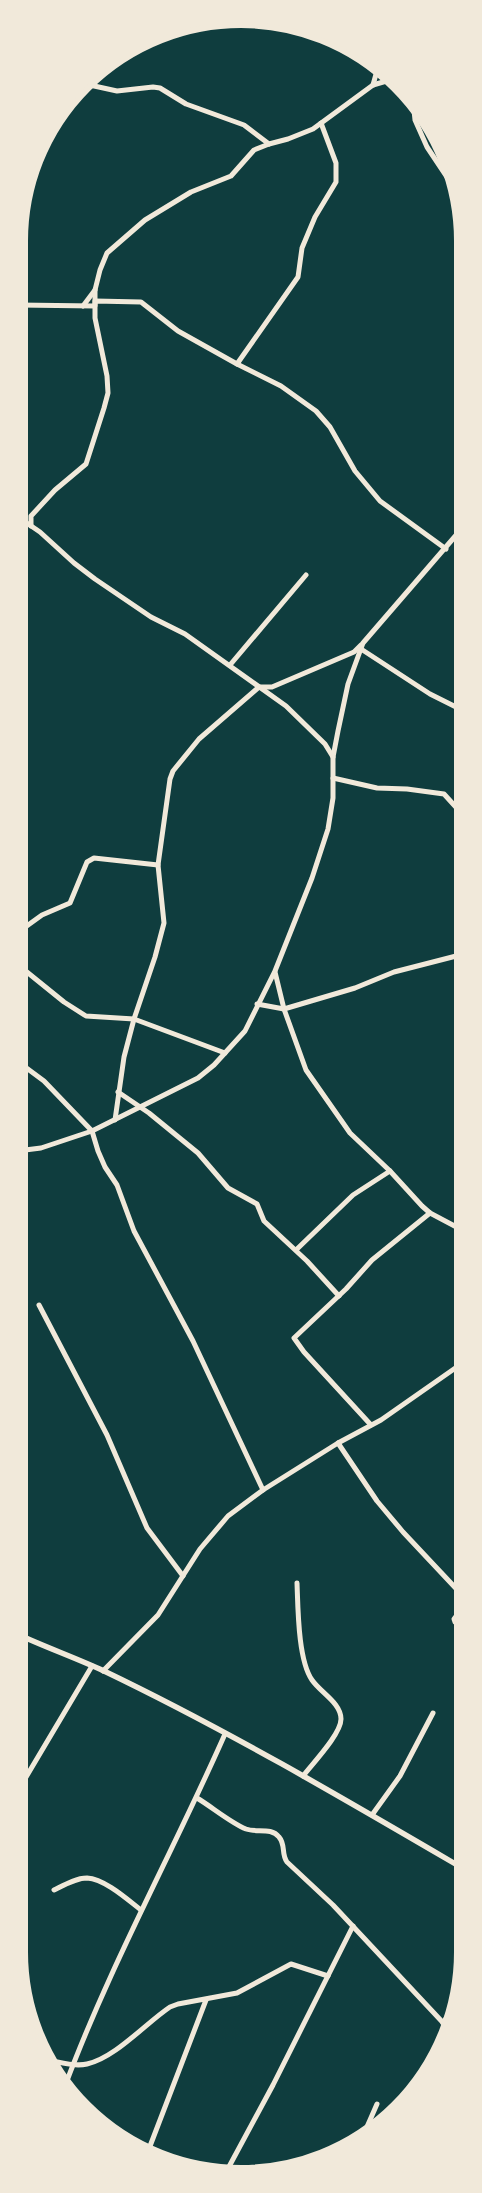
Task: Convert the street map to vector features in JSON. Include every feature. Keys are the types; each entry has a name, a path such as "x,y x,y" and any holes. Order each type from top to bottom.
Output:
{"street":[{"path":"373,85 376,73"},
{"path":"31,526 31,516 51,494 86,464 104,408 108,393 107,376 97,332 95,301 95,290 103,259 120,240 145,220 191,192 230,176 254,150 288,139 321,123 373,85 386,81"},
{"path":"91,85 117,91 146,87 160,88 186,104 244,125 269,144"},
{"path":"414,113 415,120 427,147 448,178"},
{"path":"237,364 298,277 302,248 315,217 336,182 336,163 321,123"},
{"path":"83,306 95,290"},
{"path":"95,301 141,302 178,331 281,386 316,411 330,427 355,471 380,501 446,549"},
{"path":"25,305 95,306 95,301"},
{"path":"31,516 40,532"},
{"path":"25,522 40,532 95,579 151,616 185,634 286,706 325,744 333,758"},
{"path":"115,1120 124,1057 164,923 158,865 173,771 199,739 259,687 272,687 354,652 362,646 457,535"},
{"path":"230,665 306,575"},
{"path":"362,646 430,694 457,708"},
{"path":"25,1150 41,1148 92,1132 198,1078 245,1031 275,971 312,878 328,829 333,798 333,758 348,684 362,646"},
{"path":"333,778 377,788 434,791 449,798 457,808"},
{"path":"25,927 42,915 70,903 90,859 158,865"},
{"path":"257,1004 284,1009 355,988 394,972 457,956"},
{"path":"25,970 64,1002 86,1016 134,1019 225,1053"},
{"path":"275,971 284,1009 306,1070 350,1133 430,1213 457,1227"},
{"path":"25,1067 44,1082 92,1132 105,1167 117,1185 134,1231 194,1341 263,1490"},
{"path":"118,1092 149,1113 198,1153 228,1188 257,1204 264,1221 296,1250 339,1296"},
{"path":"296,1250 353,1195 390,1171"},
{"path":"371,1425 304,1352 294,1338 339,1296 372,1260 430,1213"},
{"path":"40,1305 107,1435 147,1528 183,1576"},
{"path":"103,1671 158,1615 213,1532 228,1516 263,1490 338,1443 371,1425 457,1367"},
{"path":"338,1443 377,1501 457,1590"},
{"path":"297,1583 298,1620 305,1666 312,1680 340,1710 341,1720 338,1730 303,1776"},
{"path":"25,1639 103,1671 225,1734 303,1776 457,1865"},
{"path":"25,1779 92,1666"},
{"path":"372,1815 400,1776 433,1713"},
{"path":"67,2080 141,1910 197,1798 225,1734"},
{"path":"197,1798 246,1829 272,1832 279,1836 283,1844 283,1856 287,1862 353,1926 443,2023 448,2016"},
{"path":"54,1890 74,1881 88,1878 117,1891 141,1910"},
{"path":"228,2168 353,1926"},
{"path":"55,2061 73,2065 86,2064 114,2050 170,2007 237,1993 291,1964 328,1976"},
{"path":"149,2148 206,2000"},
{"path":"367,2127 377,2104"}]}
